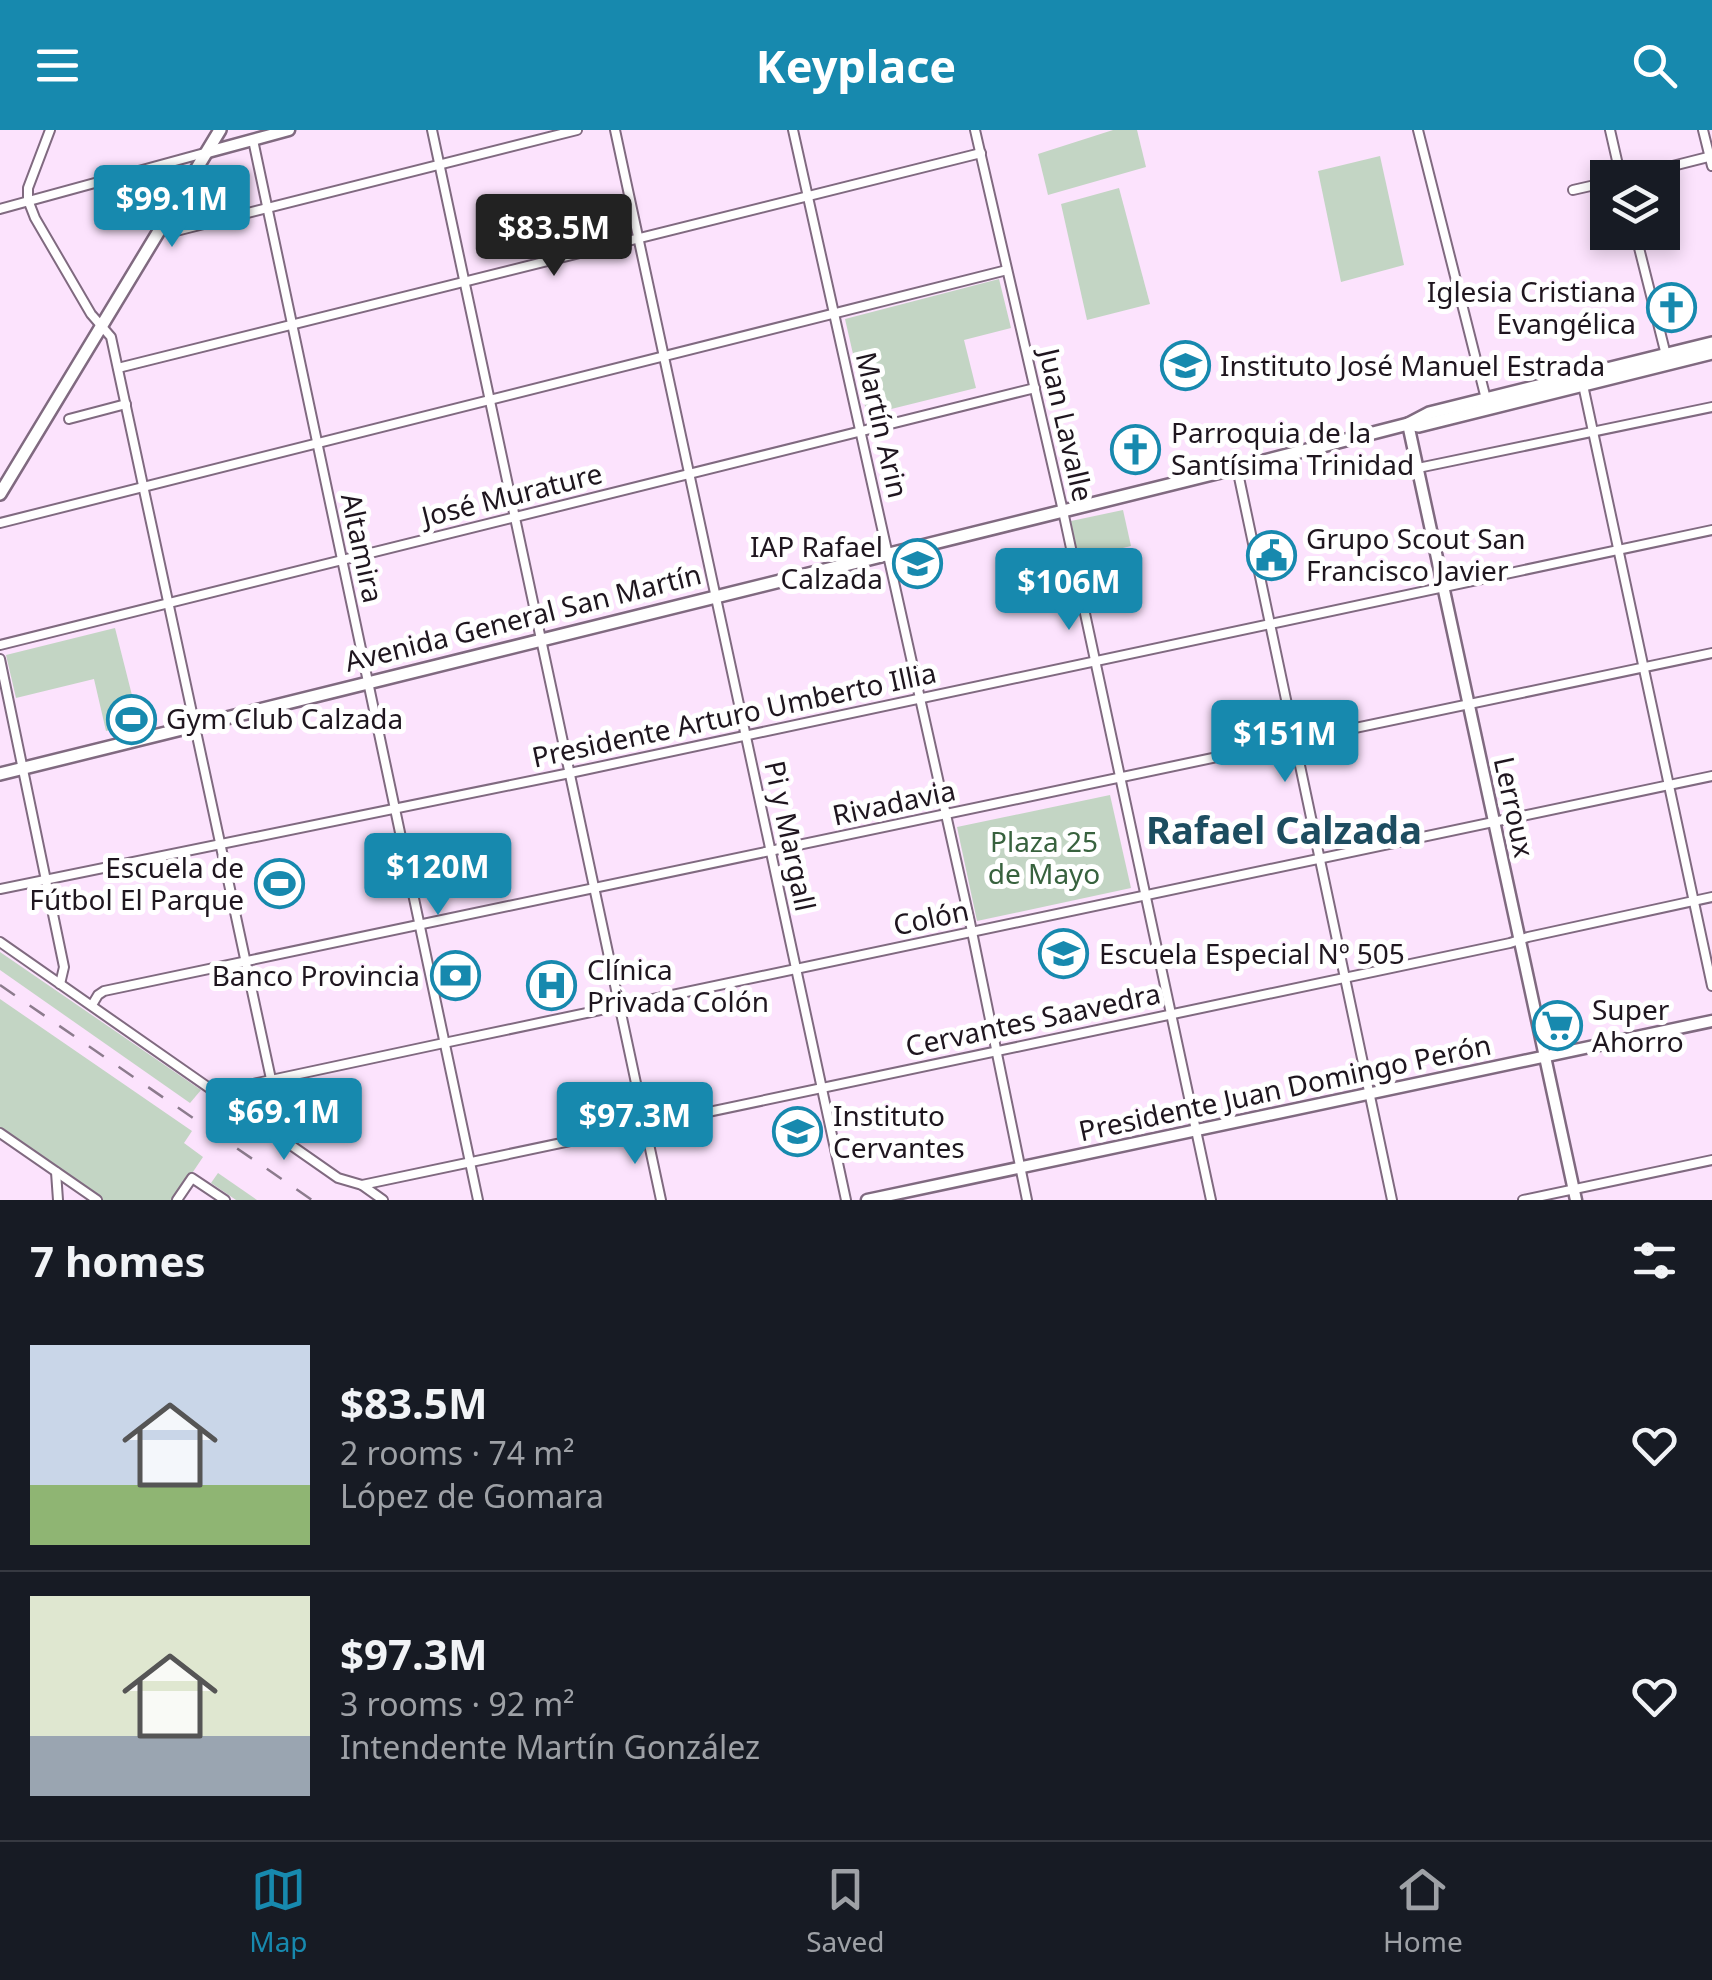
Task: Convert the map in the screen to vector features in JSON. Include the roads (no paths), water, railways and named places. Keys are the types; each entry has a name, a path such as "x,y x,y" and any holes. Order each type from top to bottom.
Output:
{"main road":[{"path":"0,494 220,130"},
{"name":"Avenida General San Martín","path":"0,774 1408,424 1419,426 1583,385 1712,344"},
{"name":"Avenida General San Martín","path":"1408,424 1416,417 1486,399 1712,354"}],"street":[{"path":"50,130 28,188 28,200 35,218 111,336 271,1080 279,1120 277,1136"},
{"path":"0,209 289,130"},
{"path":"432,130 661,1200"},
{"path":"163,226 176,232 577,130"},
{"name":"Pi y Margall","path":"615,130 846,1200"},
{"name":"Martín Arin","path":"793,130 972,933 1027,1200"},
{"name":"Juan Lavalle","path":"976,130 1063,512 1211,1200"},
{"path":"1418,130 1486,399"},
{"path":"1610,130 1618,160"},
{"path":"1680,166 1711,159 1703,130"},
{"name":"Altamira","path":"252,140 478,1200"},
{"path":"118,368 980,153"},
{"path":"1573,190 1590,186"},
{"path":"1640,250 1667,360"},
{"path":"0,523 1007,270"},
{"path":"1583,385 1712,986"},
{"name":"José Murature","path":"0,645 1034,388"},
{"path":"69,419 126,404"},
{"path":"1418,468 1712,407"},
{"name":"Lerroux","path":"1408,424 1575,1195"},
{"path":"1237,468 1392,1200"},
{"name":"Presidente Arturo Umberto Illia","path":"0,889 570,773 1712,530"},
{"name":"Rivadavia","path":"92,1006 104,991 1712,652"},
{"path":"0,659 64,967 60,984"},
{"name":"Colón","path":"220,1096 271,1080 1712,776"},
{"name":"Cervantes Saavedra","path":"362,1185 1712,897"},
{"path":"0,942 338,1178 362,1185 383,1200"},
{"name":"Presidente Juan Domingo Perón","path":"867,1200 1712,1021"},
{"path":"0,1133 96,1200"},
{"path":"1523,1200 1575,1195 1712,1160"},
{"path":"56,1172 58,1200"},
{"path":"177,1200 192,1178 224,1200"}],"railway":[{"path":"0,985 312,1200"}],"place":[{"name":"Iglesia Cristiana Evangélica","path":"1671,308"},
{"name":"Instituto José Manuel Estrada","path":"1185,366"},
{"name":"Parroquia de la Santísima Trinidad","path":"1136,449"},
{"name":"Grupo Scout San Francisco Javier","path":"1271,555"},
{"name":"IAP Rafael Calzada","path":"918,563"},
{"name":"Gym Club Calzada","path":"131,719"},
{"name":"Escuela de Fútbol El Parque","path":"279,884"},
{"name":"Escuela Especial Nº 505","path":"1064,954"},
{"name":"Banco Provincia","path":"455,976"},
{"name":"Clínica Privada Colón","path":"552,986"},
{"name":"Super Ahorro","path":"1557,1026"},
{"name":"Instituto Cervantes","path":"798,1132"}],"district":[{"name":"Rafael Calzada","path":"1284,831"}],"park label":[{"name":"Plaza 25 de Mayo","path":"1044,858"}]}
